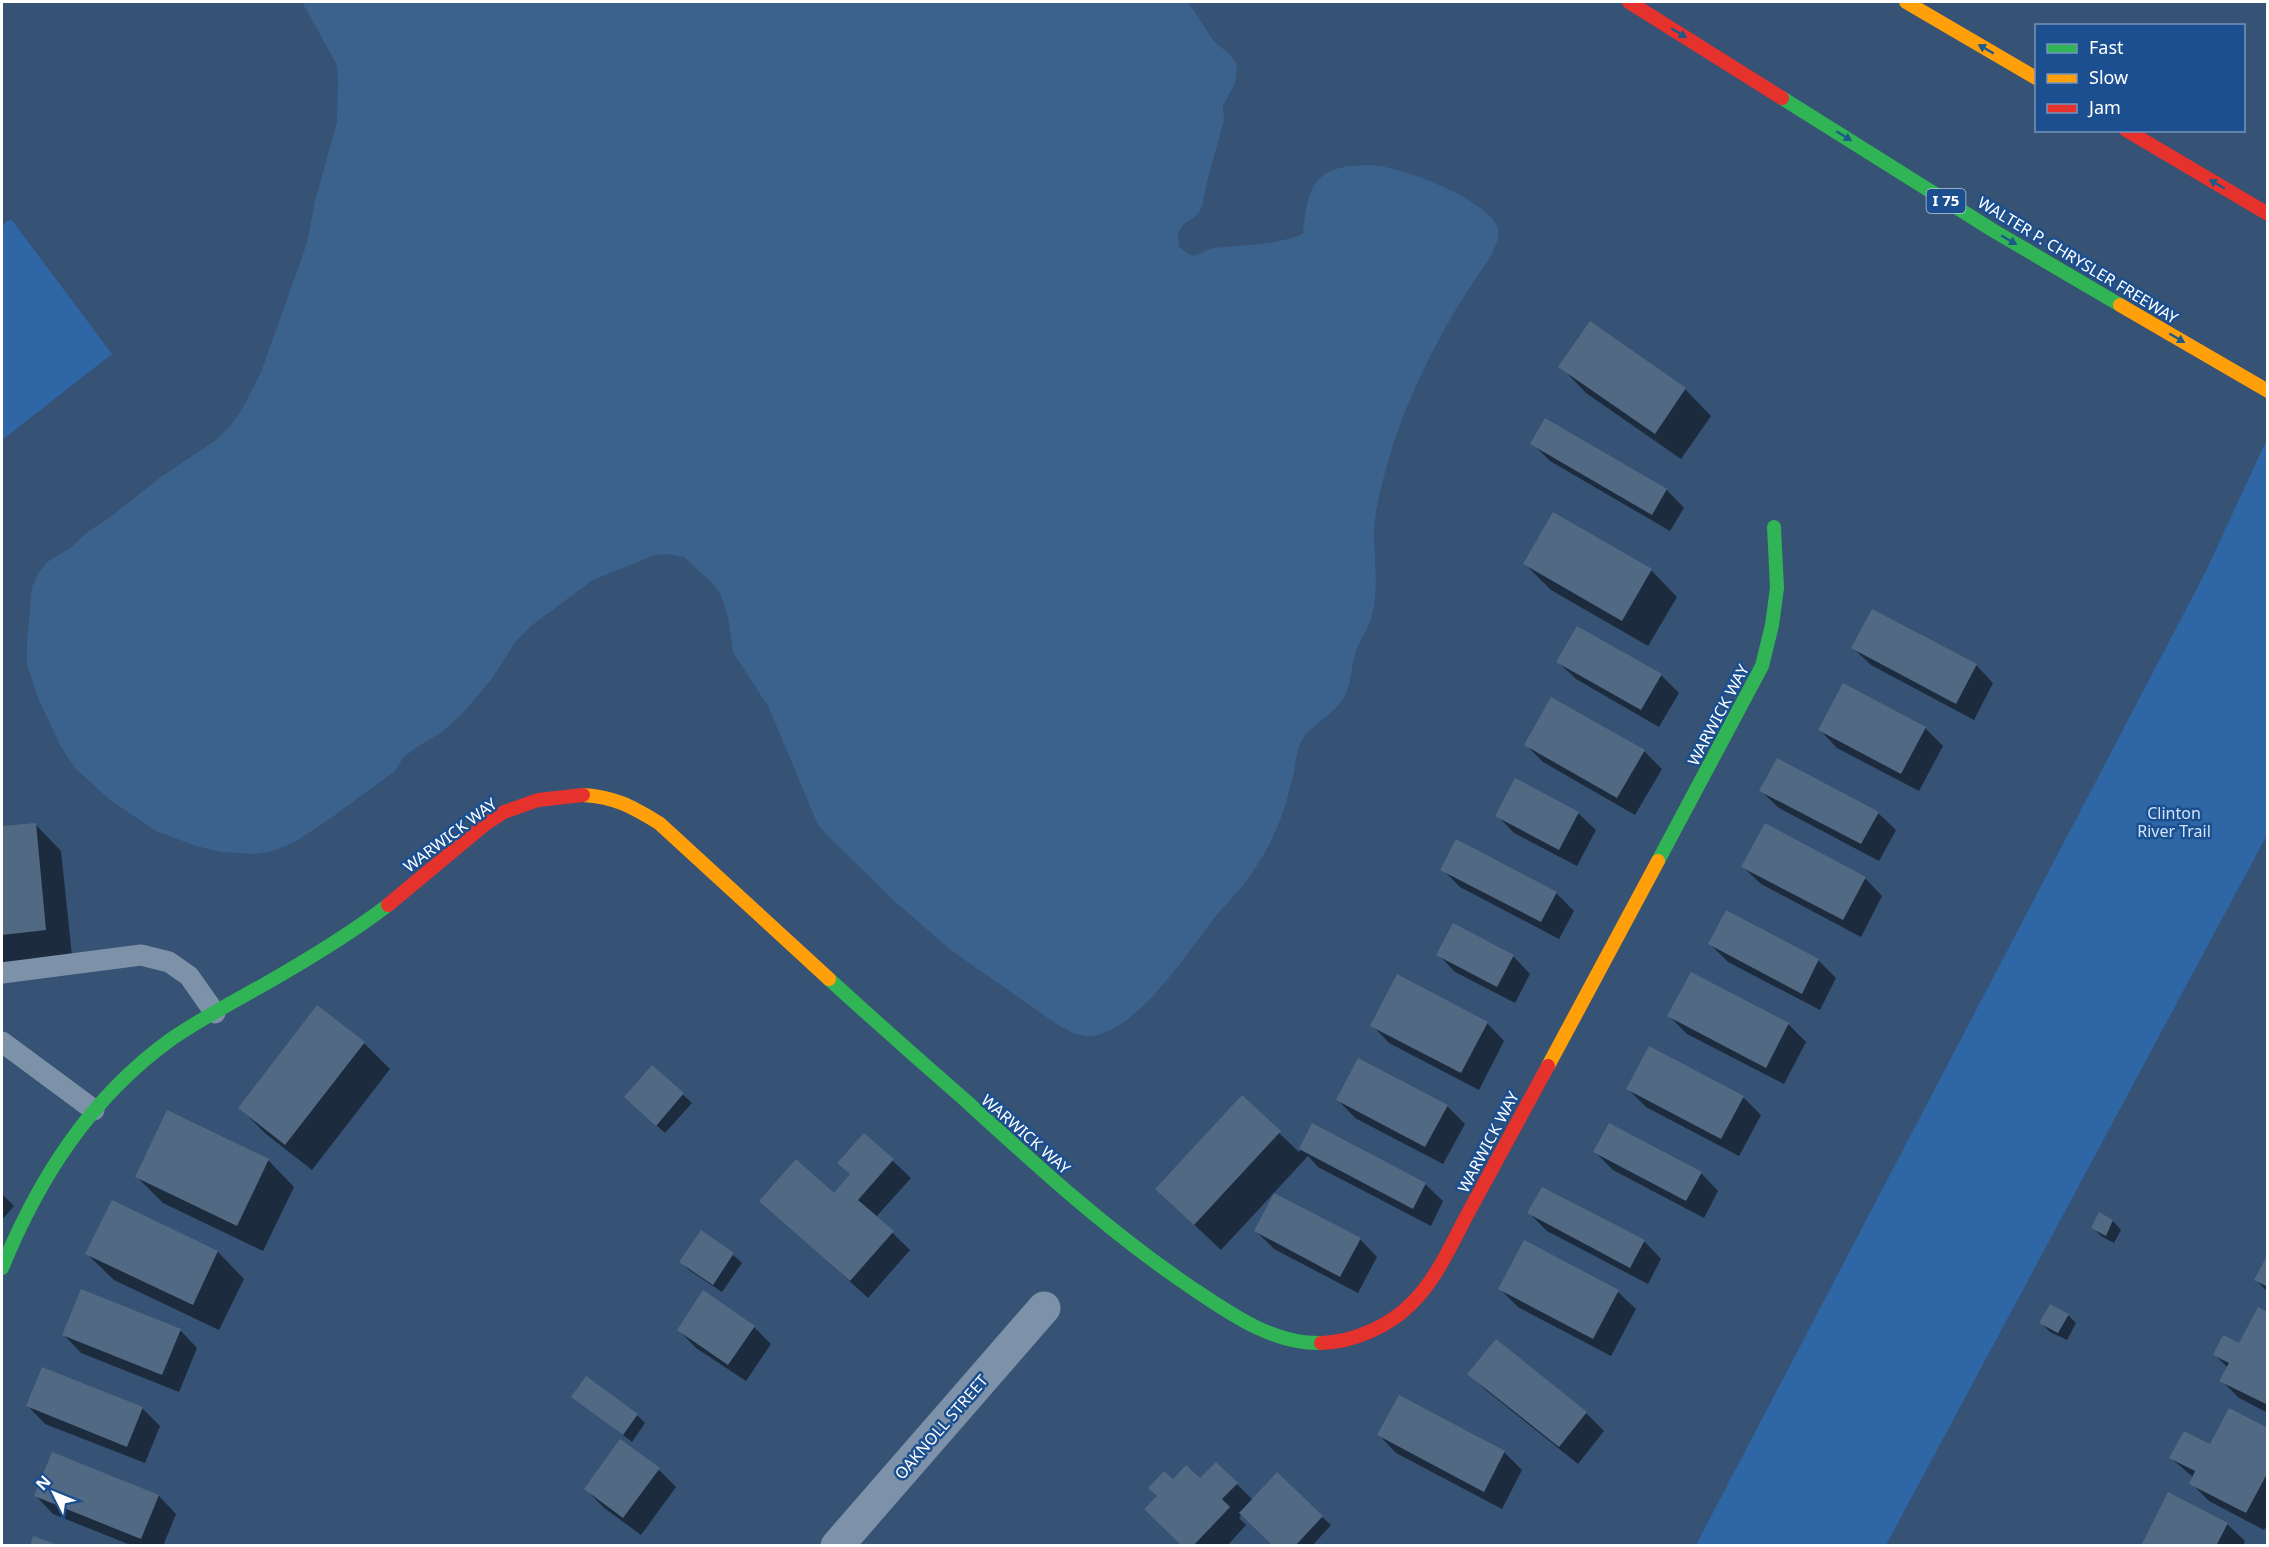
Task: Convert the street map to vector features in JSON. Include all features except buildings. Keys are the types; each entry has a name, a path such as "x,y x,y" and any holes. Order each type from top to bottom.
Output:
{"main road":[{"name":"WALTER P. CHRYSLER FREEWAY","path":"1629,2 1994,231 2268,391"},
{"path":"1906,2 2035,77"},
{"path":"2129,132 2268,214"},
{"name":"WARWICK WAY","path":"2,1268 32,1198 60,1153 94,1110 130,1073 170,1040 319,953 363,923 494,818 523,803 557,796 580,795 603,797 632,806 659,823 877,1023 1106,1226 1220,1307 1280,1336 1312,1342 1345,1339 1373,1330 1407,1308 1429,1281 1445,1256 1762,666 1772,625 1777,588 1774,527"}],"street":[{"name":"OAKNOLL STREET","path":"837,1545 1044,1308"}],"lane":[{"path":"2,972 141,955 169,962 189,976 215,1012"},
{"path":"2,1042 94,1110"}],"green space":[{"path":"11,219 112,354 2,440 2,225"},
{"name":"Clinton River Trail","path":"2267,439 2267,835 1886,1545 1696,1545 2205,573"}],"shaded area":[{"path":"302,2 1188,2 1213,40 1236,63 1237,69 1235,83 1223,106 1224,121 1202,207 1198,214 1183,225 1178,233 1179,247 1186,253 1196,255 1213,248 1270,242 1303,234 1311,191 1317,182 1325,174 1335,169 1350,166 1381,166 1420,177 1461,196 1492,218 1498,229 1494,250 1434,349 1411,397 1393,445 1380,491 1374,530 1376,584 1372,616 1356,650 1344,697 1336,708 1309,731 1301,742 1282,814 1272,839 1257,865 1160,987 1130,1018 1114,1028 1093,1036 1077,1034 1058,1025 952,951 893,900 825,833 818,825 769,708 733,652 728,617 720,593 684,557 655,555 593,580 531,626 516,641 491,680 463,713 442,732 414,749 403,758 395,771 331,818 295,842 273,851 255,854 221,852 196,846 156,831 110,800 75,768 61,747 38,698 27,665 32,587 47,562 70,548 161,477 216,440 241,411 261,372 307,243 315,201 337,122 336,63"}],"traffic: fast":[{"path":"1782,98 1994,231 2120,305"},
{"path":"1658,861 1762,666 1772,625 1777,588 1774,527"},
{"path":"2,1268 50,1172 91,1114 115,1087 181,1032 312,956 388,905"},
{"path":"829,979 1046,1173 1159,1265 1251,1325 1285,1338 1321,1343"}],"traffic: slow":[{"path":"1906,2 2035,77"},
{"path":"2120,305 2268,391"},
{"path":"583,795 605,798 623,804 659,823 829,979"},
{"path":"1548,1066 1658,861"}],"traffic: jam":[{"path":"1629,2 1782,98"},
{"path":"2129,132 2268,214"},
{"path":"388,905 484,825 504,812 538,800 583,795"},
{"path":"1321,1343 1345,1340 1369,1332 1392,1320 1420,1295 1442,1262 1548,1066"}]}
